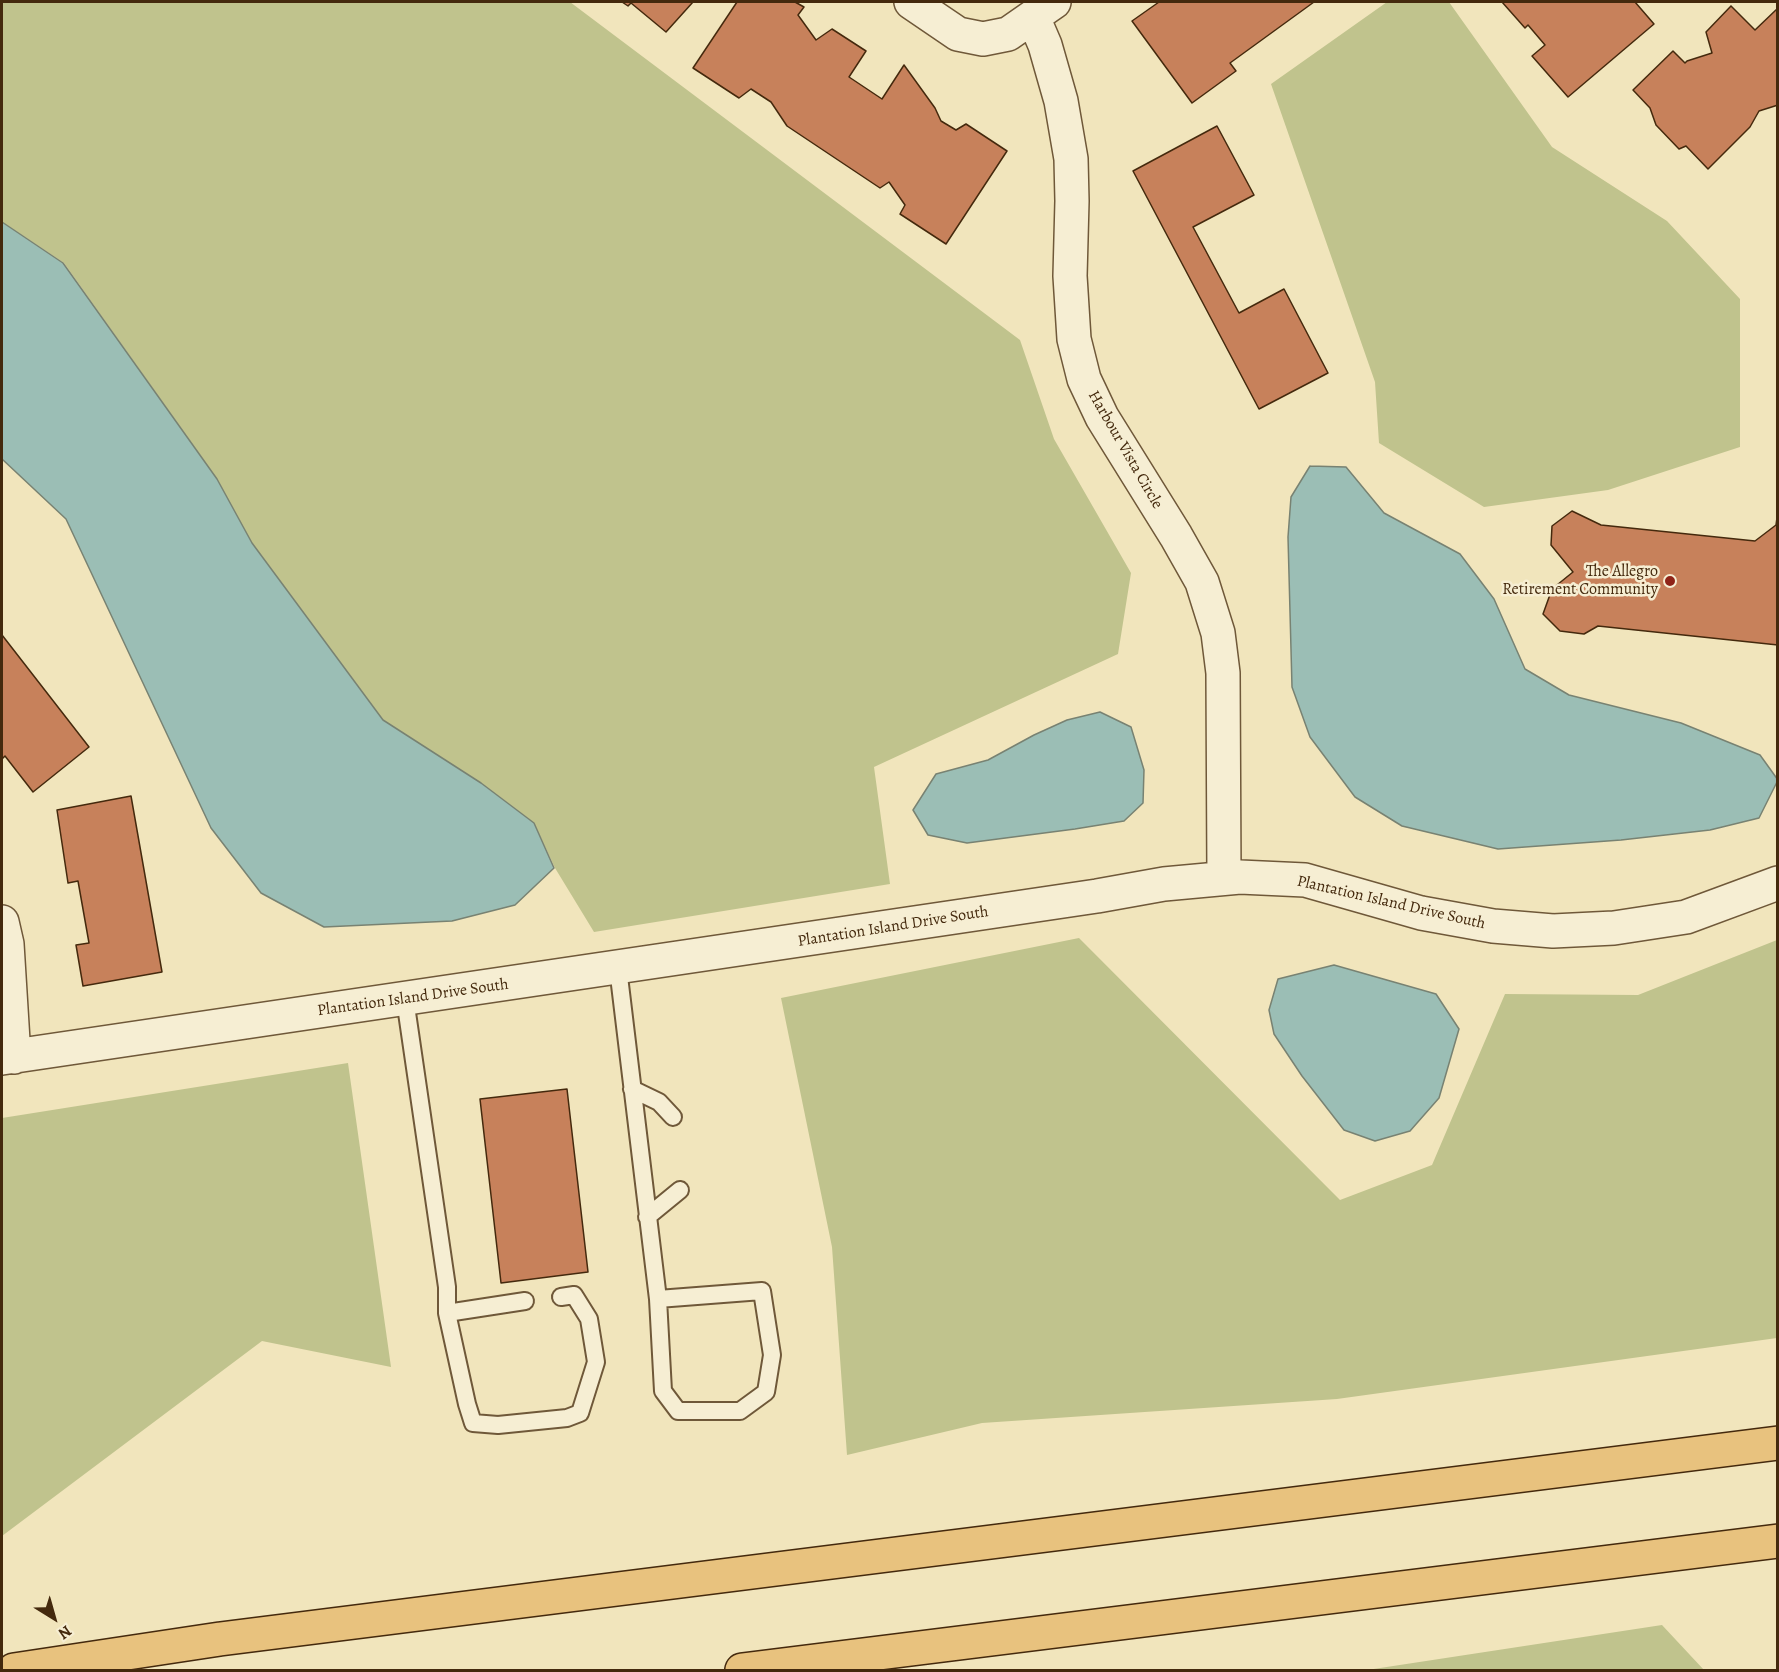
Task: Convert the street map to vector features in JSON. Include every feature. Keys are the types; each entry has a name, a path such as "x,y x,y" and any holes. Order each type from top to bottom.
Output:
{"main road":[{"path":"14,1671 220,1640 1778,1443"},
{"path":"742,1671 1778,1541"}],"street":[{"name":"Harbour Vista Circle","path":"911,2 958,34 983,39 1008,34 1043,9"},
{"name":"Harbour Vista Circle","path":"1043,9 1045,45 1061,100 1071,159 1070,276 1074,339 1084,379 1102,417 1202,582 1218,633 1222,673 1224,878"},
{"name":"Plantation Island Drive South","path":"8,1058 1097,896 1164,884 1224,878 1305,880 1421,913 1493,926 1553,931 1614,928 1686,917 1778,883"},
{"path":"2,922 7,944 8,1058"}],"lane":[{"path":"618,968 658,1299 663,1391 678,1411 740,1411 766,1392 772,1355 762,1291 658,1299"},
{"path":"405,999 447,1287 447,1313 473,1423 498,1425 567,1419 580,1413 596,1362 591,1330 589,1319 573,1295 561,1297"},
{"path":"632,1089 659,1102 673,1117"},
{"path":"647,1217 680,1190"},
{"path":"447,1313 525,1301"}],"green space":[{"path":"2,2 570,2 1020,340 1054,439 1131,573 1118,654 874,767 890,884 594,932 555,868 534,823 481,783 383,720 252,543 217,479 64,263 2,222"},
{"path":"1387,2 1449,2 1552,147 1667,221 1740,299 1740,447 1608,490 1484,507 1379,443 1375,382 1271,84"},
{"path":"1079,938 1340,1200 1432,1165 1505,994 1638,995 1777,940 1777,1338 1337,1399 982,1423 847,1455 832,1247 781,998"},
{"path":"348,1063 391,1367 262,1341 2,1536 2,1118"},
{"path":"1662,1625 1704,1670 1367,1670"}],"water":[{"path":"2,222 63,263 217,479 252,543 383,720 481,783 534,823 554,868 515,905 452,921 324,927 261,893 211,828 66,519 2,459"},
{"path":"1310,466 1346,467 1384,513 1460,554 1494,599 1525,669 1569,695 1681,723 1760,755 1778,780 1759,818 1710,830 1621,840 1498,849 1402,826 1355,797 1310,737 1292,687 1288,537 1291,497"},
{"path":"1100,712 1131,727 1144,770 1143,803 1124,821 967,843 928,835 913,810 936,774 988,760 1067,720"},
{"path":"1334,965 1436,994 1459,1029 1439,1098 1410,1131 1375,1141 1344,1130 1302,1076 1274,1034 1269,1010 1278,979"}],"building":[{"path":"622,2 693,2 666,32 631,3 628,6"},
{"path":"737,2 795,2 804,7 798,15 816,40 832,29 866,51 849,77 882,99 904,65 935,108 941,121 956,130 966,124 1007,151 946,244 900,214 905,205 889,182 880,188 787,126 771,102 751,89 739,98 693,68"},
{"path":"1159,2 1314,2 1230,63 1236,71 1192,103 1132,21"},
{"path":"1502,2 1635,2 1654,24 1568,97 1532,56 1545,45 1528,25 1525,28"},
{"path":"1731,6 1755,30 1778,8 1778,105 1759,111 1750,127 1708,169 1686,146 1679,149 1656,125 1650,108 1633,90 1673,51 1685,63 1712,53 1706,32"},
{"path":"1217,126 1254,195 1193,227 1239,313 1284,289 1328,373 1259,409 1133,171"},
{"name":"The Allegro Retirement Community","path":"1778,510 1778,645 1598,626 1584,634 1560,631 1543,614 1552,589 1573,572 1551,545 1552,526 1572,511 1601,525 1755,541 1776,525"},
{"path":"2,635 89,747 33,792 5,756 2,759"},
{"path":"131,796 162,972 83,986 76,945 89,943 78,881 68,883 57,810"},
{"path":"567,1089 588,1272 501,1283 480,1099"}],"place":[{"name":"The Allegro Retirement Community","path":"1670,581"}]}
